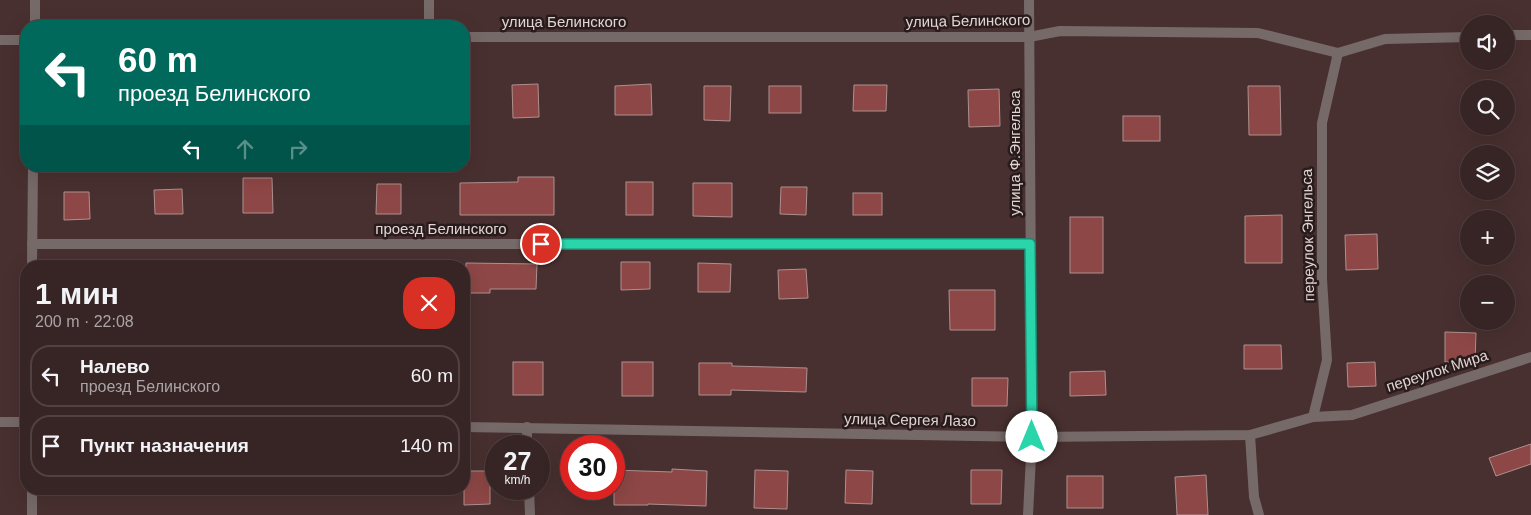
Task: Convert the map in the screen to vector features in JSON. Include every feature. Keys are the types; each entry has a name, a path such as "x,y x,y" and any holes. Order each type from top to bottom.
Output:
{"street":[{"path":"35,20 36,0"},
{"path":"428,0 429,20"},
{"name":"улица Ф.Энгельса","path":"1028,515 1032,437 1029,0"},
{"name":"улица Белинского","path":"470,37 1029,37 1060,31 1258,33 1338,53"},
{"path":"1515,35 1531,35"},
{"path":"1338,53 1385,39 1460,37"},
{"path":"0,40 20,40"},
{"name":"переулок Энгельса","path":"1314,417 1327,360 1322,279 1322,123 1338,53"},
{"path":"32,260 33,172"},
{"name":"проезд Белинского","path":"32,244 1030,244"},
{"name":"переулок Мира","path":"1352,415 1531,357"},
{"name":"улица Сергея Лазо","path":"470,427 1032,437 1250,435 1314,417 1352,415"},
{"path":"0,422 20,422"},
{"path":"527,427 527,435"},
{"path":"1250,435 1254,497 1259,515"},
{"path":"32,495 32,515"},
{"path":"529,500 530,515"}],"building":[{"path":"538,84 539,117 513,118 512,85"},
{"path":"651,84 652,115 615,115 615,86"},
{"path":"854,85 887,85 886,111 853,111"},
{"path":"704,86 731,86 730,121 704,120"},
{"path":"769,86 801,86 801,113 769,113"},
{"path":"1248,86 1280,86 1281,135 1249,135"},
{"path":"999,89 1000,126 969,127 968,90"},
{"path":"1123,116 1160,116 1160,141 1123,141"},
{"path":"518,177 554,177 554,215 460,215 460,183 518,182"},
{"path":"243,178 272,178 273,213 243,213"},
{"path":"626,182 653,182 653,215 626,215"},
{"path":"693,183 732,183 732,217 693,216"},
{"path":"377,184 401,184 401,214 376,214"},
{"path":"781,187 807,187 806,215 780,214"},
{"path":"182,189 183,214 155,214 154,190"},
{"path":"64,192 89,192 90,219 64,220"},
{"path":"853,193 882,193 882,215 853,215"},
{"path":"1282,215 1282,263 1245,263 1245,216"},
{"path":"1070,217 1103,217 1103,273 1070,273"},
{"path":"1377,234 1378,269 1346,270 1345,235"},
{"path":"621,262 650,262 650,289 621,290"},
{"path":"470,263 537,264 536,289 490,289 490,293 470,293"},
{"path":"698,263 731,264 730,292 698,292"},
{"path":"806,269 808,298 779,299 778,270"},
{"path":"949,290 995,290 995,330 950,330"},
{"path":"1445,332 1476,333 1475,362 1445,362"},
{"path":"1244,345 1281,345 1282,369 1244,369"},
{"path":"513,362 543,362 543,395 513,395"},
{"path":"622,362 653,362 653,396 622,396"},
{"path":"1375,362 1376,386 1348,387 1347,363"},
{"path":"699,363 732,363 732,366 807,368 806,392 731,390 731,395 699,395"},
{"path":"1105,371 1106,395 1070,396 1070,372"},
{"path":"972,378 1008,378 1007,406 972,406"},
{"path":"1531,444 1531,464 1496,476 1489,458"},
{"path":"672,469 707,471 706,506 614,505 614,500 625,500 625,470 672,472"},
{"path":"755,470 788,471 787,509 754,508"},
{"path":"846,470 873,471 872,504 845,503"},
{"path":"971,470 1002,470 1001,504 971,504"},
{"path":"470,471 485,471 485,500 490,500 490,504 464,505 464,495 470,495"},
{"path":"1206,475 1208,515 1177,515 1175,477"},
{"path":"1067,476 1103,476 1103,508 1067,508"}],"route":[{"path":"541,244 1030,244 1032,437"}]}
